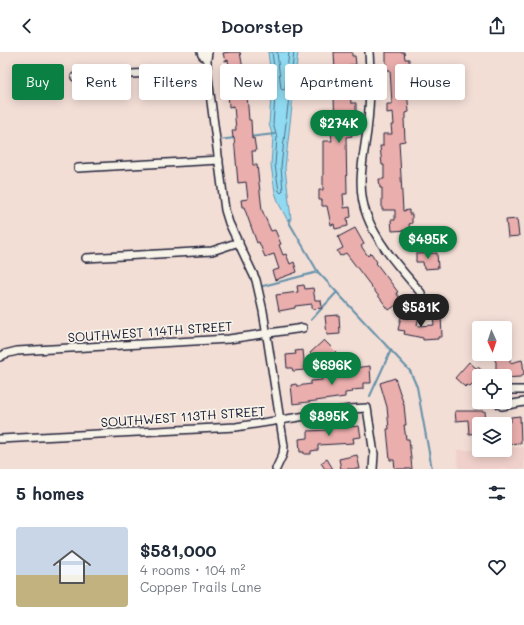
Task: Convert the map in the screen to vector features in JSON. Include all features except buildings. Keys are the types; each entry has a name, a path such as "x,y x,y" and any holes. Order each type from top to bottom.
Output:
{"street":[{"path":"201,52 202,55 207,56"},
{"path":"369,52 369,102 361,174 364,208 379,240 421,293"},
{"path":"211,100 225,210 229,223 256,280 266,334 284,446 283,454 276,469"},
{"path":"78,168 219,160"},
{"path":"86,258 212,251 239,242"},
{"name":"SOUTHWEST 114TH STREET","path":"0,357 17,351 212,340 303,328"},
{"path":"512,390 524,390"},
{"path":"512,404 524,402"},
{"name":"SOUTHWEST 113TH STREET","path":"0,440 236,427 350,409 367,408 374,454 373,469"}],"shaded area":[{"path":"524,447 524,469 458,469 457,450 472,450 472,457 512,457 512,448"}],"water":[{"path":"268,52 298,52 297,64 285,64 285,100 293,100 285,168 291,219 288,221 279,204 275,192 271,165 273,137 269,124 271,100 277,100 277,64 270,64"}],"waterway":[{"path":"249,137 275,134"},
{"path":"218,140 235,138"},
{"path":"289,219 290,224 318,272 410,371 417,387 432,469"},
{"path":"263,286 318,272"},
{"path":"311,320 337,292"},
{"path":"370,396 391,350"}]}
